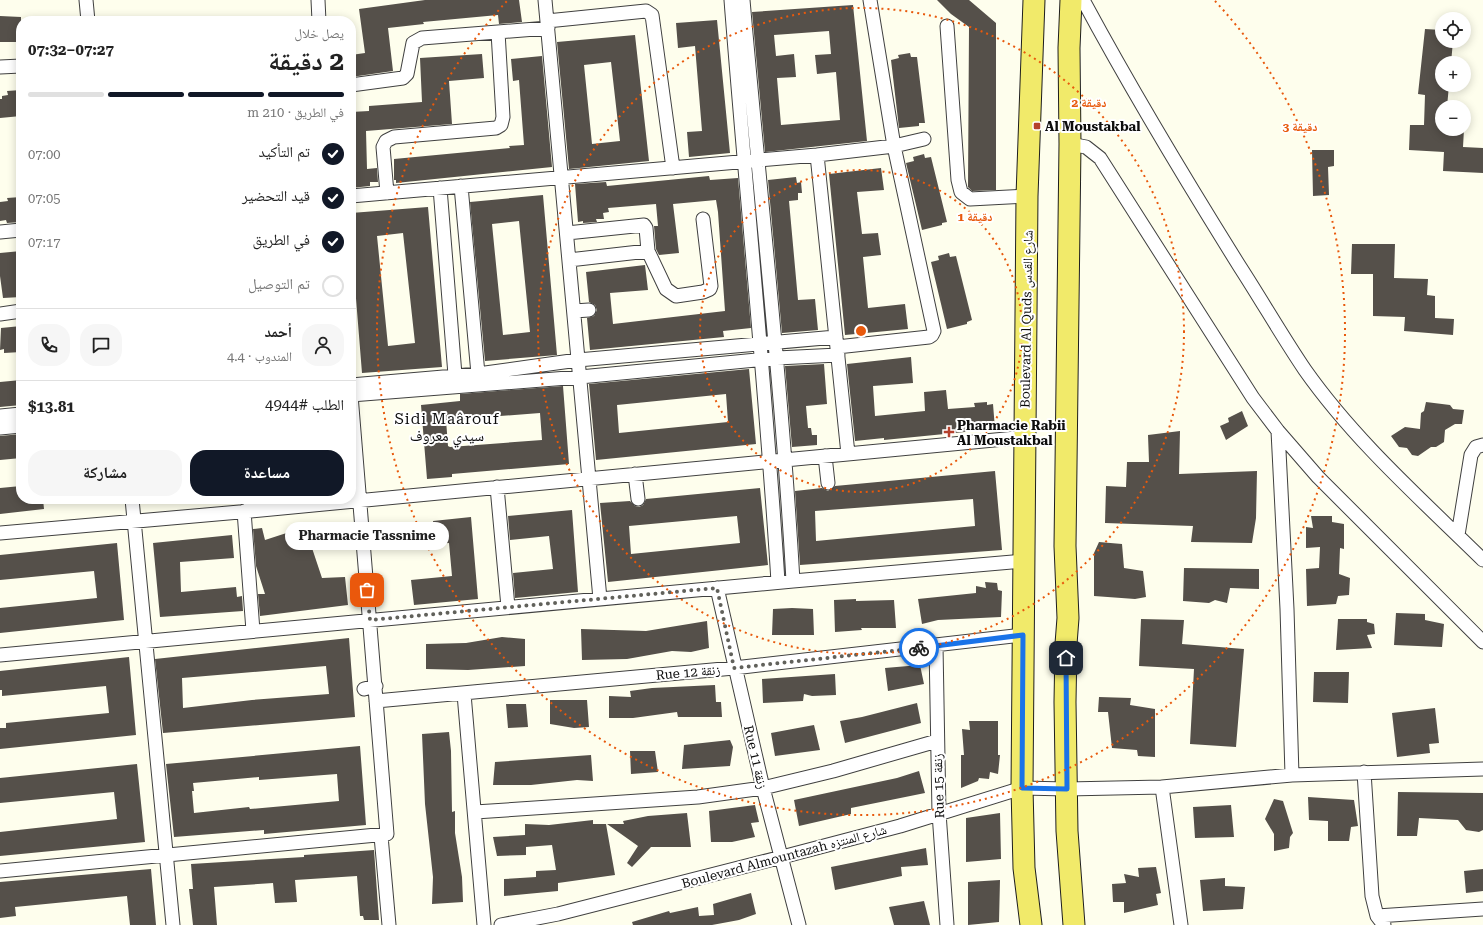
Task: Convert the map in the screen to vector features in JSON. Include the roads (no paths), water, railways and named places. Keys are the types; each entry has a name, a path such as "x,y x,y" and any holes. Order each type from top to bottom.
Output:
{"main road":[{"name":"Boulevard Al Quds شارع القدس","path":"1031,925 1024,868 1022,788 1027,196 1034,0"},
{"path":"1071,0 1069,48 1070,144 1065,538 1068,618 1065,702 1070,874 1074,925"}],"street":[{"path":"86,0 88,16"},
{"path":"318,0 319,16"},
{"path":"545,0 578,360 589,422 589,478 600,599"},
{"path":"731,0 743,162 771,461 778,582"},
{"path":"743,0 757,160 776,343 786,460 793,580"},
{"path":"356,395 580,377 777,358 837,346 929,336 933,334 934,329 894,146 870,0"},
{"path":"1082,0 1146,113 1192,190 1305,370 1341,416 1483,560"},
{"path":"356,84 403,78 407,74 413,43 417,40 498,32 646,11 652,16 673,168"},
{"path":"947,26 958,180 961,192 970,199 1027,196"},
{"path":"387,193 383,147 390,139 394,137 496,128 500,125 503,117 498,32"},
{"path":"0,67 16,66"},
{"path":"356,196 562,179 817,155 894,146 924,139"},
{"path":"1070,144 1086,147 1100,158 1253,398 1278,431 1318,478 1483,642"},
{"path":"817,155 848,454"},
{"path":"461,186 478,374"},
{"path":"440,188 455,375"},
{"path":"567,233 644,225 646,228 648,251 666,289 676,296 707,291 711,286 703,219"},
{"path":"0,232 16,230"},
{"path":"569,260 648,251"},
{"path":"574,311 589,310"},
{"path":"0,314 16,312"},
{"path":"356,385 478,374 578,360 776,343 837,346"},
{"path":"0,416 16,414"},
{"path":"0,428 16,426"},
{"path":"1278,431 1287,609 1292,775"},
{"path":"356,500 1025,438"},
{"path":"1458,535 1471,455 1476,447 1483,445"},
{"path":"356,453 370,620 370,688 376,701 389,925"},
{"path":"825,456 828,482"},
{"path":"634,474 638,499"},
{"path":"497,487 508,607"},
{"path":"132,504 165,857 173,925"},
{"path":"0,533 134,521 248,507 296,504"},
{"path":"248,507 253,632"},
{"path":"0,655 793,580 1024,561"},
{"name":"Rue 11 زنقة","path":"717,588 734,668 763,788 800,925"},
{"name":"Rue 12 زنقة","path":"376,701 734,668 1023,635"},
{"name":"Rue 15 زنقة","path":"936,646 939,813 947,925"},
{"path":"464,694 484,925"},
{"path":"475,812 698,796 763,788 833,771 937,741"},
{"name":"Boulevard Almountazah شارع المنتزه","path":"501,925 560,919 782,857 900,826 1022,788 1067,789 1162,787 1292,775 1483,769"},
{"path":"1364,772 1372,896 1381,922 1483,909"},
{"path":"1162,787 1181,925"},
{"path":"0,871 165,857 384,833"}],"place":[{"name":"Al Moustakbal","path":"1037,126"},
{"name":"Pharmacie Rabii Al Moustakbal","path":"949,432"},
{"name":"Pharmacie Tassnime","path":"367,590"}],"district":[{"name":"Sidi Maârouf سيدي معروف","path":"447,428"}]}
